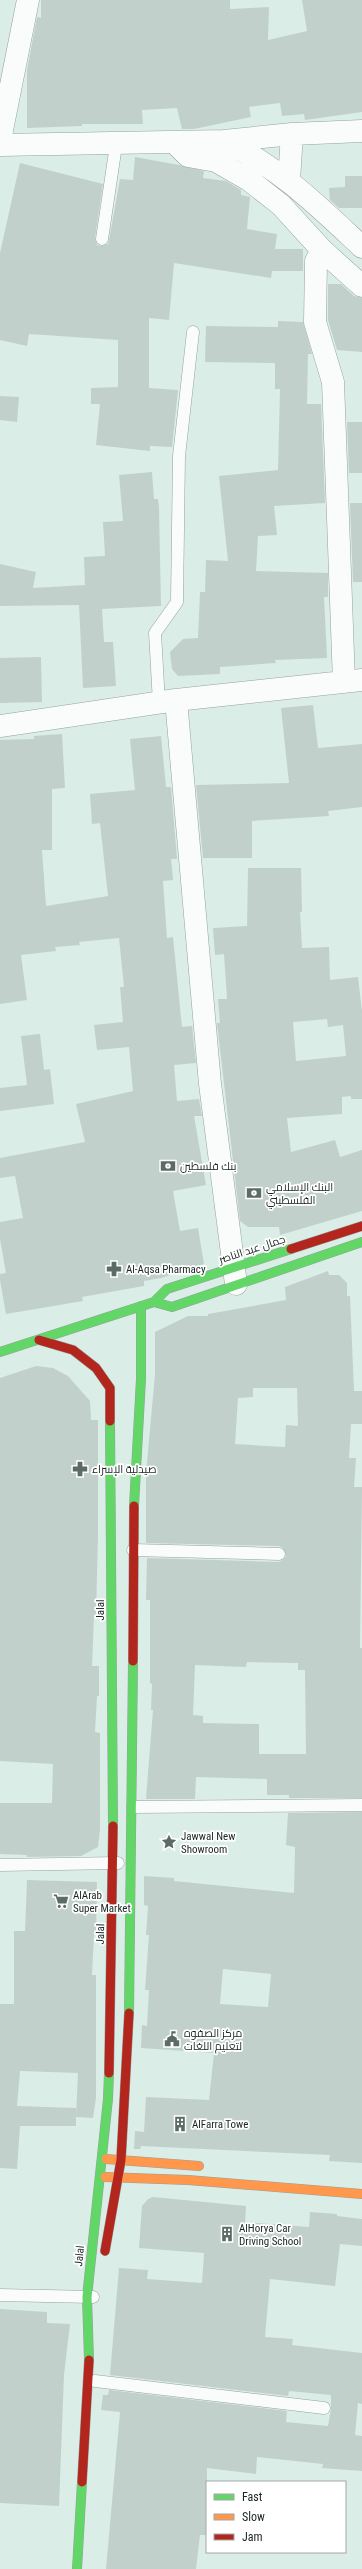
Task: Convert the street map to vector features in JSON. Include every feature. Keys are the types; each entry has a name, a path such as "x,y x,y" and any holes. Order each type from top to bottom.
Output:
{"main road":[{"name":"جمال عبد الناصر","path":"154,1302 172,1307 235,1276 362,1226"},
{"name":"جمال عبد الناصر","path":"0,1352 154,1302 167,1289 235,1276 362,1242"},
{"path":"104,2260 121,2160 128,2014 133,1807 134,1474 141,1379 141,1306"},
{"name":"Jalal","path":"39,1340 67,1346 85,1355 98,1368 110,1388 113,1863 108,2099 101,2158 77,2569"},
{"path":"101,2158 206,2167"},
{"path":"100,2177 188,2180 362,2194"},
{"name":"Jalal","path":"86,2569 95,2382 94,2295"}],"street":[{"path":"0,140 28,0"},
{"path":"0,145 116,145 175,143 224,141 292,134 362,131"},
{"path":"289,180 292,134"},
{"path":"224,141 254,155 289,180 362,247"},
{"path":"175,143 188,156 216,162 249,180 280,205 322,250 362,286"},
{"path":"0,726 168,701 353,681 333,382 315,322 316,262 322,250"},
{"path":"168,701 210,1084 235,1276"}],"lane":[{"path":"102,239 116,145"},
{"path":"168,701 155,633 177,602 179,456 193,332"},
{"path":"133,1550 279,1554"},
{"path":"133,1807 362,1805"},
{"path":"0,1865 131,1864"},
{"path":"0,2295 94,2295"},
{"path":"95,2382 324,2408"}],"building":[{"path":"41,0 230,0 230,9 269,7 268,40 307,31 302,0 362,0 362,112 305,120 304,114 282,116 280,103 249,107 251,117 194,129 182,129 177,108 142,110 143,124 82,124 82,126 27,128 27,70 37,17 41,18"},
{"path":"135,157 204,171 203,178 226,181 241,190 241,195 250,197 247,229 277,234 275,249 303,249 303,271 272,271 271,278 174,263 169,320 149,318 149,388 178,390 172,447 150,446 150,451 96,445 100,404 91,404 91,388 118,387 118,340 29,334 27,346 0,340 0,253 20,163 103,184 95,238 97,245 101,246 108,244 120,179 133,180"},
{"path":"345,176 362,176 362,208 339,208 330,200 329,188 345,187"},
{"path":"328,284 341,284 354,296 362,298 362,352 337,350 328,320"},
{"path":"278,321 303,322 312,354 308,354 307,404 321,404 325,503 274,506 277,535 258,536 256,571 328,573 328,597 324,597 327,658 275,660 276,663 220,667 220,674 178,676 172,669 170,652 183,639 198,638 200,592 205,592 206,560 228,561 219,476 278,470 280,389 275,389 275,363 205,362 206,326 278,327"},
{"path":"0,396 19,397 17,422 0,420"},
{"path":"347,422 362,422 362,473 349,473"},
{"path":"152,472 154,499 158,499 159,508 161,606 102,609 104,642 113,642 116,686 83,688 79,605 0,606 0,564 36,572 33,588 85,585 84,557 105,556 103,522 123,521 119,475"},
{"path":"350,503 362,503 362,582 353,582"},
{"path":"41,657 42,702 0,703 0,658"},
{"path":"313,705 318,748 362,744 362,807 328,811 329,816 252,821 252,858 203,858 196,785 289,783 281,708"},
{"path":"62,734 65,788 52,789 52,850 42,850 46,906 108,896 100,823 92,824 90,794 135,790 130,739 161,736 166,787 171,787 177,859 171,859 173,880 163,881 167,938 173,937 182,1027 192,1026 196,1063 174,1065 177,1101 199,1099 202,1116 194,1116 206,1185 173,1191 180,1231 198,1228 204,1264 161,1278 144,1281 144,1286 82,1297 83,1301 6,1314 0,1280 0,1274 6,1273 0,1239 0,1222 23,1218 15,1176 0,1178 0,1158 85,1142 76,1104 133,1091 129,1047 97,1050 94,1025 123,1022 120,987 124,987 119,938 79,942 80,945 55,947 56,951 21,955 27,1000 0,1004 0,740 34,739 34,736"},
{"path":"248,868 301,868 302,912 300,912 302,948 329,947 330,980 358,977 362,1011 362,1099 351,1099 351,1096 342,1097 342,1114 287,1118 291,1152 335,1140 340,1157 362,1150 362,1211 280,1235 279,1227 248,1227 240,1221 217,1023 220,1023 218,999 227,999 224,954 215,955 213,928 247,926","holes":["327,1019 328,1027 343,1025 346,1056 296,1061 293,1022"]},
{"path":"40,1034 44,1070 50,1069 54,1104 0,1111 0,1088 27,1085 21,1036"},
{"path":"328,1271 329,1275 339,1275 347,1283 347,1296 350,1296 354,1391 362,1391 362,1424 351,1424 349,1458 356,1458 354,1487 362,1487 360,1648 362,1648 362,1798 289,1798 289,1795 267,1795 267,1779 196,1777 195,1799 146,1799 153,1710 151,1710 152,1684 150,1683 150,1600 146,1600 147,1558 279,1562 285,1558 286,1554 283,1548 279,1546 146,1543 146,1474 155,1374 155,1332 188,1316 208,1316 208,1314 286,1300 285,1287","holes":["253,1388 297,1388 298,1426 286,1425 285,1447 235,1444 238,1398 253,1397","247,1662 298,1663 298,1670 305,1670 306,1754 259,1754 259,1724 203,1723 203,1716 193,1715 195,1665 246,1667"]},
{"path":"36,1366 53,1368 68,1376 90,1401 91,1420 98,1420 98,1536 96,1615 94,1615 92,1666 99,1666 99,1696 97,1696 95,1732 100,1733 100,1829 98,1847 81,1856 27,1857 27,1855 0,1854 0,1803 52,1803 53,1764 0,1761 0,1378"},
{"path":"362,1812 362,2163 329,2161 330,2155 141,2146 140,2149 134,2149 135,2131 144,2132 146,2097 209,2100 214,2053 141,2048 142,2025 147,2026 149,1990 145,1990 149,1935 146,1935 148,1906 144,1905 144,1876 174,1878 174,1881 294,1893 295,1847 286,1845 288,1813","holes":["223,1969 271,1974 268,2007 220,2004"]},
{"path":"27,1880 97,1882 96,1934 94,1934 92,1975 96,1975 96,2098 93,2118 76,2117 76,2126 20,2126 17,2169 0,2168 0,2004 14,2004 14,1931 25,1931","holes":["20,2071 78,2073 76,2117 76,2108 17,2106"]},
{"path":"153,2197 246,2206 245,2222 309,2227 310,2212 337,2214 337,2216 362,2219 362,2246 340,2244 335,2286 270,2279 265,2337 293,2339 292,2345 362,2353 362,2404 358,2403 355,2435 362,2436 362,2471 322,2468 323,2464 257,2457 256,2474 207,2468 206,2535 200,2535 196,2569 106,2569 120,2412 101,2410 103,2395 108,2395 109,2390 287,2411 286,2422 328,2426 331,2409 331,2395 289,2391 288,2396 110,2375 119,2268 148,2270 147,2279 202,2283 204,2253 139,2248 142,2206 148,2199"},
{"path":"0,2309 47,2312 47,2323 70,2324 64,2375 59,2506 0,2503"}],"traffic: fast":[{"path":"154,1302 172,1307 362,1242"},
{"path":"0,1352 154,1302 167,1289 291,1249"},
{"path":"134,1506 141,1379 141,1306"},
{"path":"110,1421 113,1826"},
{"path":"129,2013 133,1661"},
{"path":"89,2360 87,2297 108,2099 109,2073"},
{"path":"77,2569 82,2482"}],"traffic: slow":[{"path":"106,2159 199,2166"},
{"path":"105,2177 188,2180 362,2194"}],"traffic: jam":[{"path":"291,1249 362,1226"},
{"path":"39,1340 73,1350 96,1368 110,1388 110,1421"},
{"path":"133,1661 134,1506"},
{"path":"109,2073 113,1826"},
{"path":"105,2251 121,2160 129,2013"},
{"path":"82,2482 89,2360"}],"place":[{"name":"بنك فلسطين","path":"168,1166"},
{"name":"البنك الإسلامي الفلسطيني","path":"254,1193"},
{"name":"Al-Aqsa Pharmacy","path":"114,1269"},
{"name":"صيدلية الإسراء","path":"80,1469"},
{"name":"Jawwal New Showroom","path":"169,1842"},
{"name":"AlArab Super Market","path":"61,1901"},
{"name":"مركز الصفوه لتعليم اللغات","path":"172,2039"},
{"name":"AlFarra Towe","path":"180,2124"},
{"name":"AlHorya Car Driving School","path":"227,2234"}]}
